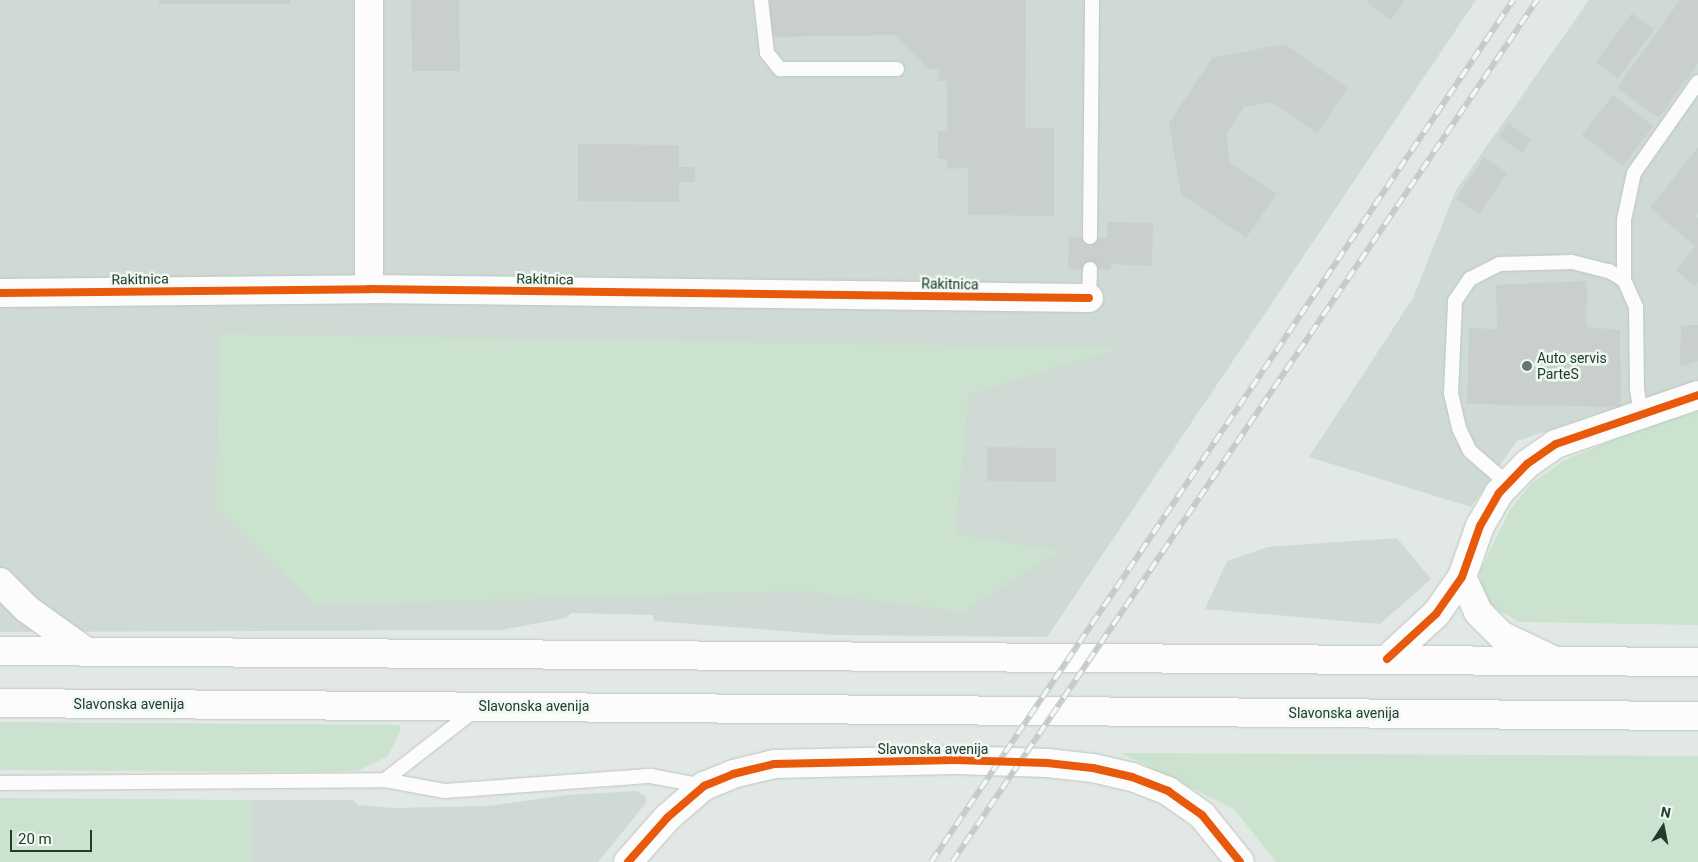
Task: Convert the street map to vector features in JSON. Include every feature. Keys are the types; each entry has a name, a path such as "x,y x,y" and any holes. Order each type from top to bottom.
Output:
{"main road":[{"path":"369,0 369,289"},
{"name":"Rakitnica","path":"0,293 369,289 1089,298"},
{"path":"1387,659 1436,614 1462,577 1480,526 1508,484 1527,464 1556,444 1698,395"},
{"path":"1462,577 1478,612 1502,635 1554,660"},
{"path":"0,582 27,609 84,650"},
{"path":"0,651 84,650 1698,662"},
{"name":"Slavonska avenija","path":"0,703 1698,716"},
{"name":"Slavonska avenija","path":"628,862 668,817 704,786 733,774 774,764 955,760 1093,768 1168,792 1202,815 1240,862"}],"lane":[{"path":"761,0 767,53 780,69 898,69"},
{"path":"1090,237 1092,0"},
{"path":"1624,280 1624,220 1634,173 1698,82"},
{"path":"1508,484 1470,451 1458,428 1451,394 1456,301 1470,279 1499,264 1572,262 1609,271 1624,280 1633,292 1636,307 1637,388 1641,414"},
{"path":"1089,298 1090,269"},
{"path":"385,780 480,706"},
{"path":"0,783 385,780 445,791 652,776 704,786"}],"shaded area":[{"path":"0,0 1476,0 1047,637 836,635 654,621 653,615 572,613 565,618 502,630 0,632"},
{"path":"1589,0 1698,0 1698,381 1517,441 1471,507 1309,457 1413,298 1456,190"},
{"path":"1397,538 1431,579 1380,624 1205,609 1227,561 1268,547"},
{"path":"636,791 646,796 646,803 598,862 251,862 251,800 353,800 358,805 393,808 488,806 568,795"}],"green space":[{"path":"220,334 1121,348 969,394 955,534 1059,551 963,612 801,591 316,605 216,509"},
{"path":"1698,411 1698,625 1519,622 1496,609 1482,596 1480,571 1510,510 1531,484 1563,461 1637,430"},
{"path":"0,722 399,725 401,729 388,756 360,770 331,772 0,770"},
{"path":"1121,753 1698,756 1698,862 1276,862 1234,809"},
{"path":"0,798 251,800 251,862 0,862"}],"building":[{"path":"159,0 290,0 290,4 159,4"},
{"path":"411,0 459,0 460,71 412,71"},
{"path":"770,0 1026,0 1025,128 1054,128 1054,216 968,215 968,168 947,169 947,159 938,159 938,131 947,131 947,81 938,81 939,69 929,69 894,35 770,37"},
{"path":"1368,0 1405,0 1391,20 1366,2"},
{"path":"1680,0 1698,0 1698,63 1659,118 1617,88"},
{"path":"1632,13 1654,29 1618,79 1596,62"},
{"path":"1284,44 1348,88 1317,133 1272,102 1244,107 1226,135 1230,163 1277,194 1246,238 1181,194 1169,123 1212,58"},
{"path":"1613,95 1653,126 1623,166 1582,135"},
{"path":"1508,123 1531,140 1522,153 1499,136"},
{"path":"578,144 679,145 679,167 695,167 695,182 679,182 679,202 578,201"},
{"path":"1698,147 1698,212 1695,216 1698,218 1698,282 1695,286 1676,270 1695,246 1650,208"},
{"path":"1484,157 1507,173 1479,214 1456,198"},
{"path":"1107,222 1153,223 1152,266 1111,264 1111,270 1068,269 1069,237 1107,238"},
{"name":"Auto servis ParteS","path":"1587,281 1586,333 1587,327 1620,330 1621,407 1467,404 1469,328 1497,329 1496,285"},
{"path":"1681,325 1698,325 1698,361 1680,366"},
{"path":"987,447 1056,448 1056,482 987,481"}],"railway":[{"path":"931,862 1513,0"},
{"path":"952,862 1537,0"}],"cycle path":[{"path":"0,293 369,289 1089,298"},
{"path":"1387,659 1436,614 1462,577 1480,526 1499,493 1527,464 1556,444 1698,395"},
{"path":"628,862 668,817 704,786 733,774 774,764 955,760 1047,763 1093,768 1132,777 1168,791 1202,815 1240,862"}],"place":[{"name":"Auto servis ParteS","path":"1527,366"}]}
